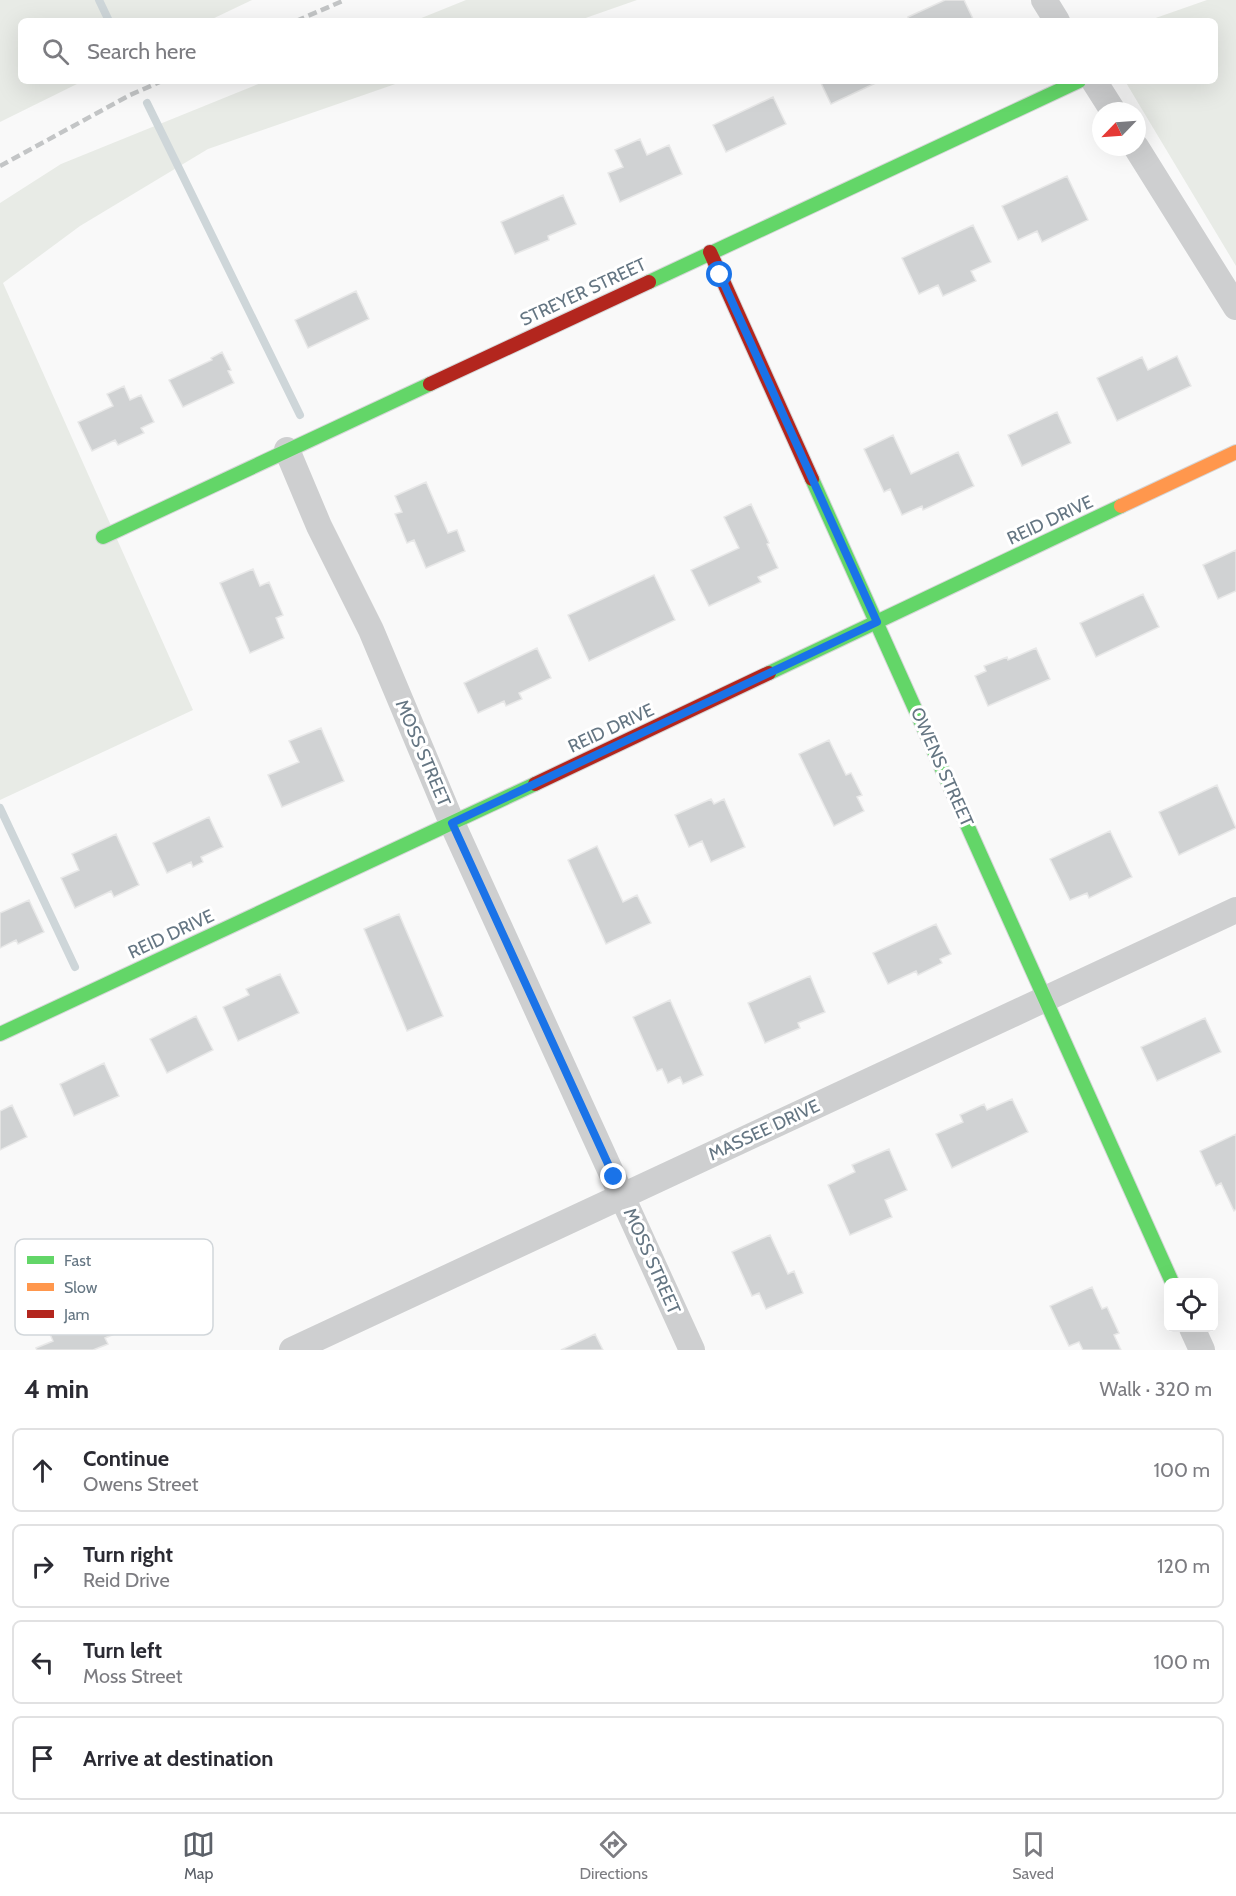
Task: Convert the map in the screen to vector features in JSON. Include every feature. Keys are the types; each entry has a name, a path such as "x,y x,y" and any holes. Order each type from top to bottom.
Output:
{"street":[{"path":"1044,0 1055,18"},
{"name":"STREYER STREET","path":"103,537 1073,84"},
{"path":"1096,84 1107,102"},
{"path":"1142,156 1236,307"},
{"name":"OWENS STREET","path":"710,252 1170,1278"},
{"name":"MOSS STREET","path":"287,450 319,526 371,630 452,823 692,1350"},
{"name":"REID DRIVE","path":"0,1034 1236,452"},
{"name":"MASSEE DRIVE","path":"292,1350 1236,910"},
{"path":"1194,1332 1202,1350"}],"shaded area":[{"path":"0,0 252,0 214,18 18,18 18,84 77,84 0,122"},
{"path":"466,0 637,0 586,18 421,18"},
{"path":"1207,0 1236,0 1236,266 1146,116 1146,102 1138,102 1127,84 1218,84 1218,18 1156,18"},
{"path":"259,84 395,84 208,149 80,226 3,283 193,710 0,800 0,203 61,164"}],"building":[{"path":"945,0 964,0 973,18 908,18"},
{"path":"821,84 874,84 831,104"},
{"path":"773,97 786,124 726,152 713,125"},
{"path":"640,139 647,155 669,145 682,174 620,202 608,173 623,167 615,150"},
{"path":"1067,176 1088,220 1042,242 1037,231 1018,240 1002,206"},
{"path":"563,195 576,224 548,236 549,240 515,254 501,222"},
{"path":"973,225 991,262 971,271 976,281 943,296 938,285 919,294 902,258"},
{"path":"356,291 369,319 308,348 295,320"},
{"path":"222,352 231,370 228,371 234,383 183,407 169,380 212,360 211,358"},
{"path":"1177,356 1191,386 1117,421 1097,378 1142,357 1148,370"},
{"path":"124,386 130,400 141,395 154,422 141,428 144,433 118,445 115,440 92,451 78,422 113,406 107,394"},
{"path":"1057,412 1071,443 1022,466 1008,435"},
{"path":"893,435 911,474 958,452 974,486 923,510 922,506 902,515 890,489 884,492 864,449"},
{"path":"426,482 448,533 457,530 465,551 426,568 414,540 407,543 395,514 402,512 395,496"},
{"path":"751,504 778,568 758,577 761,582 709,606 691,570 739,548 724,517"},
{"path":"1236,550 1236,591 1218,599 1203,565"},
{"path":"253,569 260,586 269,582 283,615 276,618 284,638 250,653 220,583"},
{"path":"654,575 675,620 589,661 568,615"},
{"path":"1143,594 1159,627 1096,657 1080,623"},
{"path":"537,648 551,678 519,693 522,699 506,706 504,701 478,713 464,683"},
{"path":"1036,648 1050,679 988,706 975,676 986,671 984,666 1007,657 1008,660"},
{"path":"321,728 344,781 282,807 268,775 299,762 289,741"},
{"path":"829,740 846,775 851,773 862,795 857,797 864,811 834,826 799,754"},
{"path":"1217,785 1236,828 1179,855 1159,812"},
{"path":"711,799 714,804 724,799 745,847 711,862 702,841 689,847 675,815"},
{"path":"209,817 223,847 201,857 203,862 193,867 191,862 167,873 153,843"},
{"path":"1110,831 1132,877 1089,898 1087,893 1070,900 1050,859"},
{"path":"116,834 139,885 114,897 111,891 75,908 61,878 79,870 72,854"},
{"path":"597,846 623,902 637,895 651,923 606,944 568,860"},
{"path":"29,900 44,932 18,944 16,940 0,948 0,913"},
{"path":"399,914 443,1016 407,1031 364,929"},
{"path":"936,924 951,954 940,959 942,963 918,975 916,971 888,984 873,953"},
{"path":"280,974 299,1013 238,1041 223,1007 249,995 246,989"},
{"path":"810,976 825,1012 798,1023 800,1028 765,1043 748,1003"},
{"path":"670,1000 703,1075 683,1084 680,1077 668,1083 662,1069 657,1071 633,1017"},
{"path":"196,1016 213,1050 167,1073 150,1039"},
{"path":"1205,1018 1221,1052 1157,1081 1141,1047"},
{"path":"104,1063 119,1096 74,1116 60,1084"},
{"path":"1012,1099 1028,1132 952,1168 936,1134 963,1122 960,1115 984,1104 987,1110"},
{"path":"12,1105 27,1137 0,1150 0,1111"},
{"path":"1236,1134 1236,1209 1234,1211 1221,1183 1216,1186 1200,1151"},
{"path":"889,1149 907,1190 885,1200 892,1217 850,1235 828,1185 855,1172 852,1165"},
{"path":"770,1235 788,1274 794,1271 803,1293 766,1309 759,1293 752,1296 732,1252"},
{"path":"1092,1287 1102,1309 1107,1307 1119,1333 1114,1335 1121,1350 1083,1350 1079,1342 1069,1346 1050,1306"},
{"path":"595,1334 603,1350 561,1350"},
{"path":"50,1335 112,1335 105,1338 108,1344 93,1350 37,1350 36,1348 53,1341"}],"waterway":[{"path":"99,0 108,18"},
{"path":"147,103 300,415"},
{"path":"0,808 75,967"}],"railway":[{"path":"303,18 345,0"},
{"path":"0,166 130,95 155,84"}],"traffic: fast":[{"path":"649,282 1073,84"},
{"path":"103,537 430,384"},
{"path":"812,479 1170,1278"},
{"path":"769,673 1121,506"},
{"path":"0,1034 535,784"}],"traffic: slow":[{"path":"1121,506 1236,452"}],"traffic: jam":[{"path":"710,252 812,479"},
{"path":"430,384 649,282"},
{"path":"535,784 769,673"}],"route":[{"path":"614,1177 452,823 877,622 720,275"}]}
